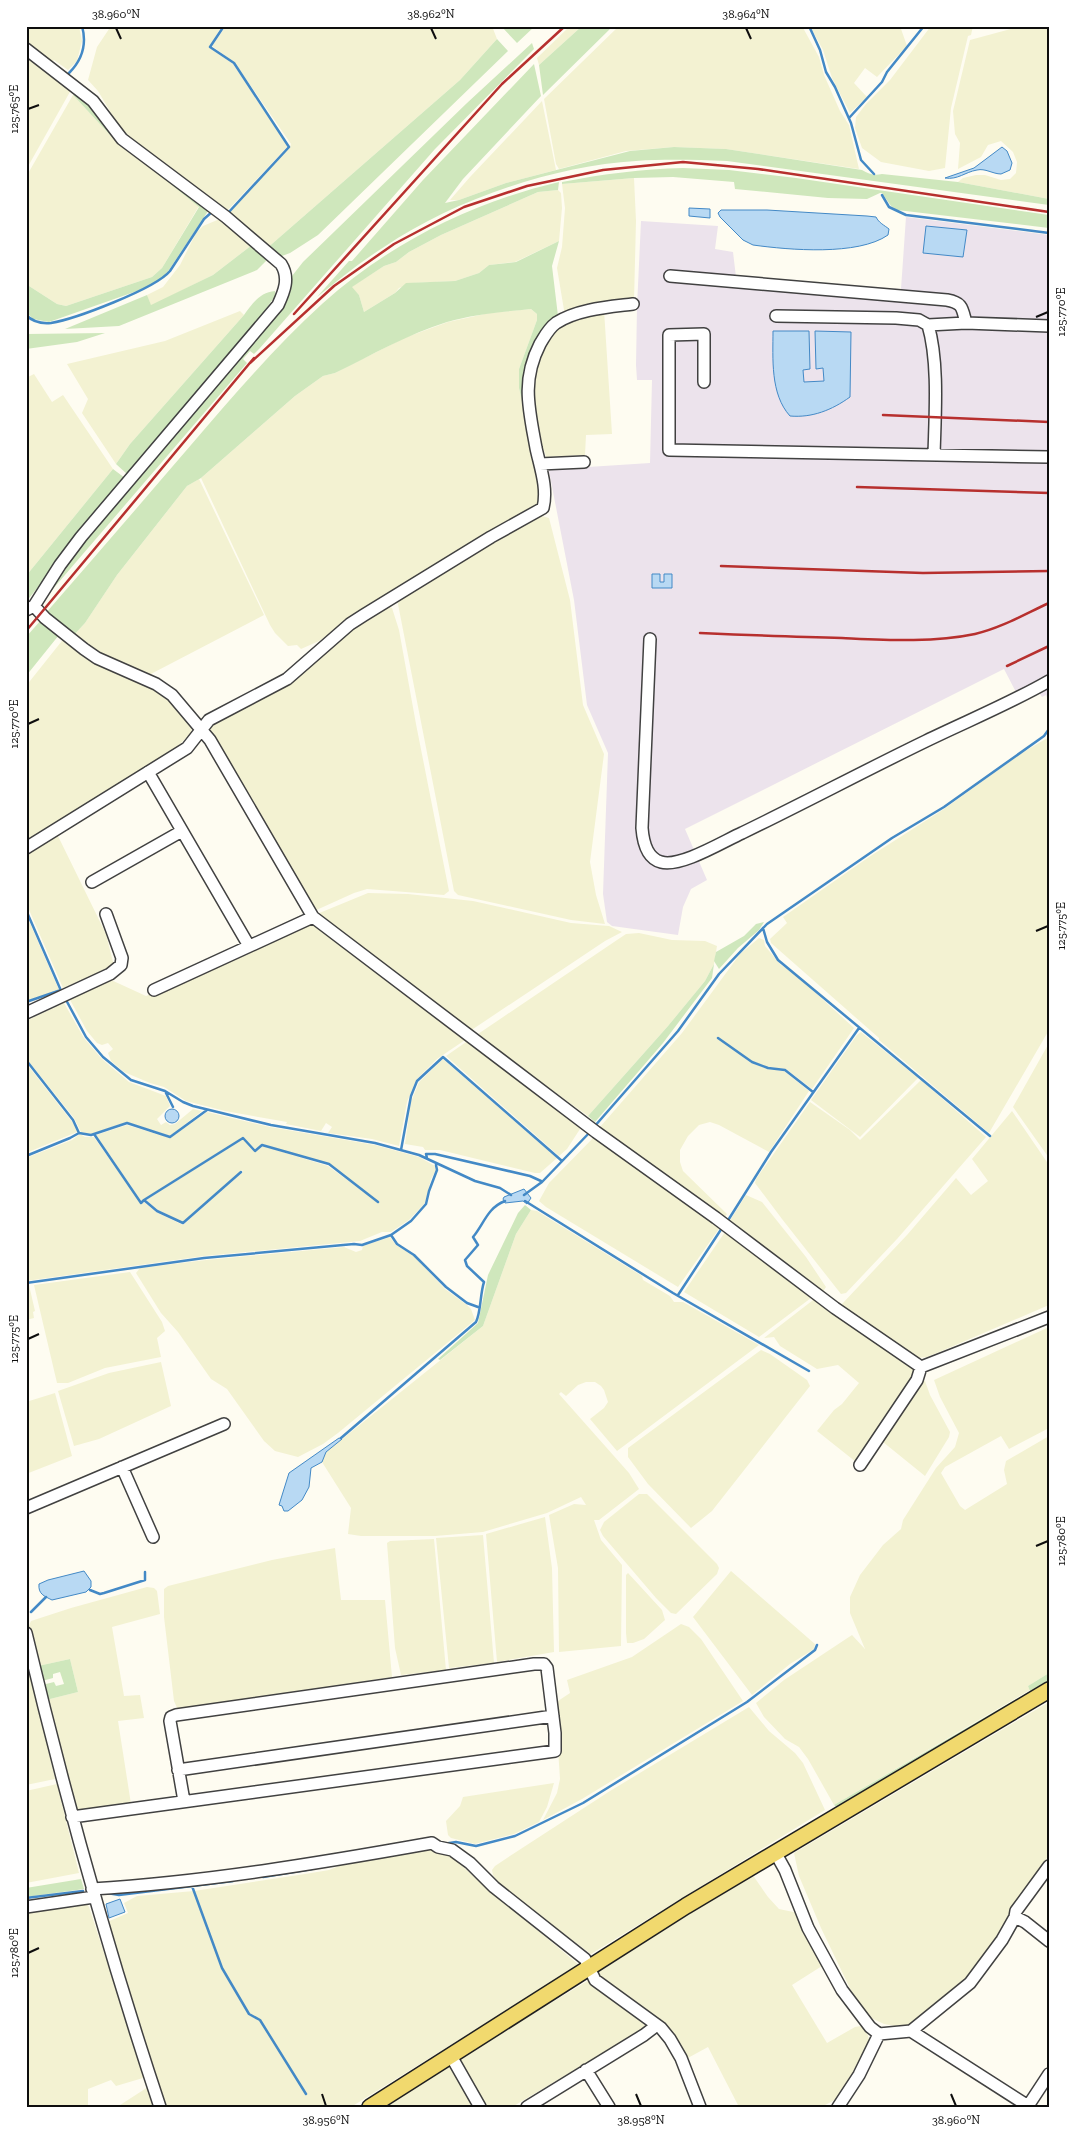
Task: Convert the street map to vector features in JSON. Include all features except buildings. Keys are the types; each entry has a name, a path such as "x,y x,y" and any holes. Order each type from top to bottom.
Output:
{"main road":[{"path":"370,2107 590,1967 776,1852 1049,1690"}],"street":[{"path":"26,49 92,101 122,140 226,217 282,264 285,270 286,282 278,305 81,537 30,608 97,658 156,684 172,695 210,740 312,916 593,1129 835,1308 920,1367"},
{"path":"670,276 947,300 957,302 960,305 966,322"},
{"path":"26,848 187,748 209,720 287,679 364,615 491,537 543,508 545,500 540,464 530,418 527,383 534,357 547,331 557,323 588,311 633,304"},
{"path":"776,316 896,318 919,320 928,325 966,322 1049,326"},
{"path":"928,325 932,338 933,358 934,455"},
{"path":"704,382 704,334 669,335 669,450 1049,456"},
{"path":"540,464 584,462"},
{"path":"650,639 642,828 644,846 652,857 661,862 673,862 703,851 778,816 926,740 1018,698 1049,681"},
{"path":"148,772 249,946"},
{"path":"92,882 182,831"},
{"path":"26,1013 110,974 121,964 122,958 106,914"},
{"path":"154,990 312,916"},
{"path":"920,1367 1049,1317"},
{"path":"860,1465 917,1380 920,1367"},
{"path":"26,1508 224,1424"},
{"path":"122,1467 153,1537"},
{"path":"26,1633 93,1893 160,2107"},
{"path":"72,1817 555,1751 548,1672 544,1664 176,1714 171,1717 170,1721 184,1801"},
{"path":"178,1770 553,1716"},
{"path":"26,1907 93,1893 327,1862 432,1843 438,1847 452,1850 470,1863 494,1887 585,1959 596,1980 657,2025 670,2039 679,2054 700,2107"},
{"path":"776,1852 808,1928 842,1990 870,2027 879,2034 911,2031 970,1982 1002,1940 1015,1917 1016,1911 1049,1866"},
{"path":"1015,1917 1025,1922 1049,1941"},
{"path":"526,2107 644,2035 657,2025"},
{"path":"911,2031 1028,2106 1049,2074"},
{"path":"838,2107 859,2075 879,2034"},
{"path":"450,2056 480,2107"},
{"path":"586,2070 609,2107"}],"shaded area":[{"path":"906,217 1049,235 1049,703 1046,695 1042,697 1034,686 1017,694 1004,669 685,829 707,880 691,889 683,907 678,935 612,926 607,922 603,894 608,753 587,705 574,600 548,466 588,467 650,463 652,380 637,380 636,365 641,221 718,226 715,249 733,252 736,277 901,289"}],"green space":[{"path":"26,26 79,26 82,41 77,61 68,70 54,60 51,63 26,43"},
{"path":"111,26 222,26 209,47 233,64 288,146 226,212 127,140 98,91 88,80 97,47"},
{"path":"226,26 492,26 497,39 460,80 265,250 228,214 291,144 235,63 212,46"},
{"path":"501,26 535,26 517,43"},
{"path":"570,26 582,26 539,65 537,58"},
{"path":"582,26 613,26 543,95 539,65"},
{"path":"619,26 802,26 819,57 824,75 840,111 849,125 859,169 726,149 674,147 626,151 559,169 556,164 544,99"},
{"path":"810,26 900,26 907,46 877,77 865,68 854,83 867,97 850,113 832,78 823,50"},
{"path":"931,26 973,26 971,35 968,36 951,108 945,168 929,171 881,162 862,148 855,128 856,117 890,80"},
{"path":"1022,26 1049,26 1049,199 958,182 963,178 976,175 985,175 1001,180 1010,179 1016,173 1017,162 1013,152 1001,141 988,145 981,157 958,169 960,143 955,134 953,111 970,40"},
{"path":"497,39 508,51 318,235 282,256 277,256 265,250 460,80"},
{"path":"532,43 534,49 435,149 260,348 254,354 250,351 243,359 247,363 40,604 63,565 288,286 292,276 303,262 467,103"},
{"path":"26,54 71,90 26,170"},
{"path":"534,64 541,96 463,179 445,203 459,200 506,183 630,151 674,147 726,149 862,170 874,175 882,174 958,182 1049,199 1049,205 727,161 659,160 604,164 538,178 505,188 441,214 375,253 317,297 349,261 352,261 423,180"},
{"path":"78,94 210,208 163,277 137,291 49,322 33,319 26,312 26,278 29,286 57,304 66,306 152,277 162,268 199,207 110,135 73,95"},
{"path":"73,95 110,135 199,206 162,268 152,277 66,306 57,304 29,286 26,278 26,177"},
{"path":"542,101 556,170 506,183 459,200 450,200 470,177"},
{"path":"683,168 729,170 796,178 1049,215 1049,228 897,210 891,206 882,193 867,199 828,198 735,189 734,182 673,177 562,184 562,182 607,174"},
{"path":"634,178 636,221 634,301 565,316 557,268 562,247 565,208 562,184"},
{"path":"559,182 558,190 538,192 441,235 409,252 396,262 384,266 352,287 359,295 364,312 395,293 406,283 455,281 479,273 489,265 516,262 559,241 552,266 558,316 528,362 542,488 519,388 519,369 537,320 537,314 531,309 457,319 418,332 335,373 323,376 295,396 201,478 187,486 117,575 85,623 73,636 45,614 255,372 305,320 348,282 403,244 433,228 495,201"},
{"path":"558,190 561,193 562,208 559,241 515,262 489,265 479,273 455,281 413,283 399,288 395,293 364,312 359,295 351,287 384,266 396,262 409,252 441,235 538,192"},
{"path":"222,218 252,245 213,275 151,306 147,295 163,287 180,265 196,233 203,226"},
{"path":"252,245 264,256 266,261 257,270 119,326 65,329 147,295 151,305 213,275"},
{"path":"275,291 275,296 257,322 128,475 116,464 130,444 253,303 261,296"},
{"path":"531,309 537,314 537,320 519,369 519,388 542,488 539,506 345,622 319,641 301,649 297,645 288,646 270,625 201,478 295,396 323,376 335,373 404,338 448,322 489,313"},
{"path":"604,310 612,434 586,435 585,455 546,457 533,417 530,387 537,357 559,324"},
{"path":"240,311 244,315 130,444 116,464 82,413 88,399 67,364 165,341"},
{"path":"105,333 77,342 26,349 26,334"},
{"path":"34,374 52,402 63,395 113,469 26,576 26,375 28,377"},
{"path":"113,469 125,478 26,602 26,576"},
{"path":"199,479 264,615 147,676 108,660 73,636 85,623 117,575 187,486"},
{"path":"542,516 549,518 570,600 583,705 604,754 590,862 596,895 605,924 571,920 458,895 454,891 397,599 530,520"},
{"path":"387,606 392,608 399,630 449,891 444,895 367,889 312,912 206,727 288,682 352,626"},
{"path":"42,619 59,635 26,676 26,637"},
{"path":"65,637 171,698 190,725 192,732 176,748 26,842 26,686"},
{"path":"1049,737 1049,1030 989,1133 879,1040 771,943 770,939 787,923 783,917 869,857 944,809 1020,754"},
{"path":"57,834 106,934 114,966 63,988 26,903 26,852"},
{"path":"368,893 408,894 473,901 571,923 609,926 622,932 605,941 470,1031 317,914"},
{"path":"26,914 59,990 26,1001"},
{"path":"311,919 468,1038 437,1059 416,1080 407,1102 399,1146 372,1139 328,1133 332,1127 326,1123 321,1131 186,1101 164,1087 124,1072 111,1061 108,1053 113,1049 108,1043 102,1045 97,1043 87,1031 69,998 109,979 146,996"},
{"path":"764,922 759,930 738,948 719,969 714,961 716,952 744,936 756,924"},
{"path":"639,933 672,940 705,941 717,946 714,964 705,981 668,1026 588,1116 506,1057 478,1034 626,934"},
{"path":"759,938 764,940 765,946 781,965 794,973 854,1028 812,1089 786,1069 768,1067 752,1061 717,1037 751,1063 768,1069 784,1071 809,1091 769,1152 710,1122 699,1125 688,1136 680,1150 680,1162 683,1171 727,1214 723,1220 600,1127 682,1033 740,954"},
{"path":"714,964 712,978 663,1043 595,1122 588,1116 668,1026 705,981"},
{"path":"64,1003 84,1038 102,1059 129,1082 166,1096 170,1106 157,1119 161,1125 166,1122 170,1125 175,1124 193,1109 202,1111 170,1136 127,1122 91,1134 81,1132 74,1118 26,1058 26,1021"},
{"path":"861,1032 918,1078 860,1137 811,1100"},
{"path":"469,1040 582,1126 567,1149 559,1156 446,1056"},
{"path":"1049,1043 1049,1158 1013,1107"},
{"path":"443,1059 557,1158 540,1173 535,1173 440,1150 425,1150 423,1147 405,1144 411,1102 419,1082"},
{"path":"26,1063 77,1128 77,1132 26,1153"},
{"path":"921,1080 986,1137 897,1239 846,1293 841,1294 755,1183 756,1179 810,1102 850,1130 860,1140"},
{"path":"1012,1111 1049,1165 1049,1305 927,1357 917,1358 841,1307 842,1304 907,1235 956,1178 971,1195 988,1181 972,1159"},
{"path":"207,1112 270,1127 375,1145 419,1157 435,1166 436,1170 431,1179 425,1203 409,1220 391,1232 382,1232 360,1241 204,1256 26,1281 26,1158 72,1140 80,1134 85,1137 94,1137 141,1204 144,1202 156,1212 183,1225 243,1172 242,1170 183,1222 158,1210 146,1200 243,1139 255,1152 263,1146 328,1166 379,1203 329,1164 262,1144 255,1149 243,1137 141,1201 96,1135 127,1125 170,1138"},
{"path":"596,1135 721,1226 678,1287 539,1201 549,1183"},
{"path":"746,1195 762,1202 806,1257 826,1287 822,1293 729,1222"},
{"path":"525,1205 531,1210 516,1234 483,1326 440,1360 438,1359 478,1323 488,1275 518,1213"},
{"path":"531,1210 537,1211 642,1276 643,1280 670,1296 674,1302 683,1302 759,1345 617,1451 590,1419 604,1408 608,1402 601,1386 595,1382 586,1382 578,1385 566,1396 561,1392 559,1394 629,1473 639,1489 599,1520 594,1520 601,1540 622,1565 621,1646 559,1652 558,1568 549,1515 574,1504 586,1505 581,1497 547,1513 483,1532 435,1536 361,1536 348,1534 351,1508 322,1462 326,1452 483,1326 516,1234"},
{"path":"727,1229 815,1295 759,1337 684,1292"},
{"path":"390,1237 396,1245 414,1256 445,1289 467,1305 471,1309 475,1320 338,1433 323,1444 298,1457 275,1451 264,1441 227,1389 211,1379 178,1332 161,1313 136,1273 140,1268 206,1260 344,1247 356,1252 362,1250 363,1246"},
{"path":"130,1272 162,1322 165,1331 157,1338 161,1357 105,1368 68,1383 57,1383 34,1285"},
{"path":"26,1285 29,1285 35,1311 33,1312 34,1318 26,1320"},
{"path":"817,1297 914,1369 914,1376 856,1462 817,1431 859,1383 838,1365 817,1369 780,1346 774,1337 764,1338"},
{"path":"1049,1327 1049,1428 1009,1449 1001,1436 945,1467 941,1473 960,1506 965,1510 1007,1484 1004,1470 1006,1461 1049,1436 1049,1673 1028,1686 1030,1690 834,1805 808,1759 799,1747 785,1739 764,1717 756,1703 784,1680 852,1635 865,1649 850,1613 850,1597 860,1575 883,1545 901,1529 903,1520 936,1468 955,1447 959,1433 940,1397 934,1380"},
{"path":"761,1350 770,1354 807,1380 810,1386 712,1511 691,1528 648,1484 628,1457 628,1448"},
{"path":"161,1362 171,1406 99,1439 74,1446 58,1391 109,1373"},
{"path":"922,1380 925,1381 930,1395 950,1432 949,1437 925,1476 883,1442 883,1437"},
{"path":"55,1393 72,1456 26,1474 26,1402"},
{"path":"639,1494 647,1494 719,1568 717,1574 676,1614 671,1613 656,1598 600,1530 604,1522"},
{"path":"545,1517 552,1568 554,1652 497,1662 486,1534"},
{"path":"483,1535 494,1663 449,1668 436,1538"},
{"path":"434,1539 446,1670 401,1675 395,1648 387,1543 390,1541"},
{"path":"335,1548 341,1600 385,1600 392,1677 178,1710 174,1701 164,1617 164,1589 168,1586 272,1560"},
{"path":"731,1571 815,1644 814,1649 790,1664 752,1695 693,1617"},
{"path":"628,1573 662,1610 665,1620 644,1639 633,1643 627,1643 626,1633 626,1575"},
{"path":"147,1587 154,1588 157,1591 160,1614 112,1627 124,1696 140,1695 144,1718 118,1721 131,1804 76,1814 46,1700 78,1692 70,1659 38,1666 28,1628 31,1621"},
{"path":"681,1624 689,1627 701,1639 743,1701 582,1799 543,1820 557,1793 560,1779 555,1703 570,1693 567,1680 632,1657"},
{"path":"26,1656 55,1779 26,1785"},
{"path":"70,1659 78,1692 46,1700 42,1685 54,1682 56,1686 64,1684 60,1672 53,1674 53,1678 42,1681 38,1666"},
{"path":"1049,1673 1049,1685 838,1808 834,1805 1030,1691 1028,1686"},
{"path":"1049,1702 1049,1855 1012,1907 1006,1925 967,1981 913,2024 900,2027 884,2024 867,2016 858,2005 821,1928 799,1876 794,1853"},
{"path":"749,1707 769,1731 795,1753 803,1763 825,1810 591,1954 538,1915 498,1882 493,1875 492,1870 495,1866 513,1854 610,1791"},
{"path":"554,1783 547,1807 539,1822 514,1834 475,1844 451,1838 448,1835 446,1821 460,1806 463,1797"},
{"path":"57,1784 79,1873 26,1883 26,1791"},
{"path":"433,1848 450,1854 475,1878 579,1965 351,2107 166,2107 107,1922 128,1913 124,1903 137,1896 194,1891 305,1874 329,1870 344,1864"},
{"path":"752,1874 779,1909 798,1913 822,1966 792,1985 827,2043 855,2027 861,2026 868,2035 870,2045 868,2051 837,2099 821,2107 739,2107 708,2047 686,2059 678,2043 602,1981 597,1973"},
{"path":"81,1879 84,1889 26,1897 26,1888"},
{"path":"87,1904 142,2069 143,2078 116,2086 111,2080 88,2089 88,2107 26,2107 26,1910"},
{"path":"589,1980 650,2025 512,2107 486,2107 460,2062 461,2057"},
{"path":"452,2063 478,2107 382,2107"},
{"path":"148,2087 155,2107 117,2107"}],"water":[{"path":"1002,147 1007,151 1012,163 1010,170 1001,174 980,170 954,178 945,178 974,168"},
{"path":"689,208 710,209 710,218 689,216"},
{"path":"721,210 767,210 876,217 889,229 888,235 875,242 842,249 804,250 768,247 753,245 743,240 720,217 718,213"},
{"path":"926,226 967,230 963,257 923,253"},
{"path":"773,331 809,331 810,369 803,370 804,382 824,381 823,368 816,369 815,331 851,332 850,397 822,412 806,416 790,416 779,397 776,387 773,364"},
{"path":"652,574 660,574 660,582 664,582 664,574 672,574 672,588 652,588"},
{"path":"169,1109 175,1109 179,1116 175,1123 169,1123 165,1119 165,1113"},
{"path":"524,1189 531,1198 527,1204 523,1201 505,1203 504,1197"},
{"path":"339,1438 342,1439 326,1452 322,1462 311,1468 309,1487 302,1500 288,1511 284,1511 282,1506 279,1505 289,1473"},
{"path":"84,1571 91,1581 91,1587 86,1592 52,1600 44,1596 39,1590 39,1584 48,1580"},
{"path":"120,1899 125,1912 109,1918 106,1904"}],"waterway":[{"path":"69,73 77,63 84,45 82,26"},
{"path":"224,26 210,47 234,63 289,147 228,213"},
{"path":"809,26 820,50 826,72 851,123 861,160 874,174"},
{"path":"849,118 882,82 887,72 924,26"},
{"path":"882,195 889,207 906,215 1049,233"},
{"path":"26,315 34,321 51,323 95,310 148,286 170,271 204,219 213,211"},
{"path":"594,1127 678,1031 719,974 767,924 892,838 944,807 1044,736 1049,729"},
{"path":"26,910 62,993"},
{"path":"763,928 767,942 778,960 990,1136"},
{"path":"26,1002 61,990"},
{"path":"65,998 86,1037 103,1057 131,1080 165,1091 193,1106 271,1125 375,1143 419,1155 475,1181 500,1188 511,1195"},
{"path":"727,1222 771,1152 859,1028"},
{"path":"718,1038 752,1062 768,1068 785,1070 813,1092"},
{"path":"401,1150 411,1096 417,1081 443,1057 562,1161"},
{"path":"26,1060 73,1120 79,1133 91,1135 127,1123 170,1137 207,1110"},
{"path":"166,1093 173,1107"},
{"path":"524,1195 542,1182 591,1131"},
{"path":"26,1156 79,1133"},
{"path":"94,1134 141,1203 144,1200 157,1211 183,1223 241,1172"},
{"path":"144,1200 243,1138 255,1151 262,1145 329,1164 378,1202"},
{"path":"427,1158 426,1154 435,1154 530,1176 541,1181"},
{"path":"391,1235 411,1221 426,1204 437,1170 436,1165"},
{"path":"341,1438 476,1322 484,1282 467,1266 465,1260 478,1245 473,1237 486,1217 494,1208 505,1201"},
{"path":"525,1201 673,1293 809,1371"},
{"path":"678,1295 722,1228"},
{"path":"26,1283 204,1258 354,1244 362,1245 391,1235 397,1244 414,1255 446,1287 467,1303 478,1307"},
{"path":"90,1590 100,1594 145,1580 145,1572"},
{"path":"31,1612 46,1597"},
{"path":"443,1844 456,1842 476,1846 515,1836 583,1803 747,1702 815,1650 817,1645"},
{"path":"263,1877 312,1869"},
{"path":"107,1893 119,1895 233,1881"},
{"path":"192,1886 222,1968 249,2014 260,2020 306,2094"},
{"path":"26,1898 83,1891"}],"railway":[{"path":"294,314 502,84 565,26"},
{"path":"250,363 334,286 394,244 464,207 527,186 603,170 683,162 758,169 1049,212"},
{"path":"26,631 254,358"},
{"path":"883,415 1049,422"},
{"path":"857,487 1049,493"},
{"path":"721,566 923,573 1049,571"},
{"path":"700,633 892,640 942,639 985,631 1049,603"},
{"path":"1007,666 1049,646"}]}
